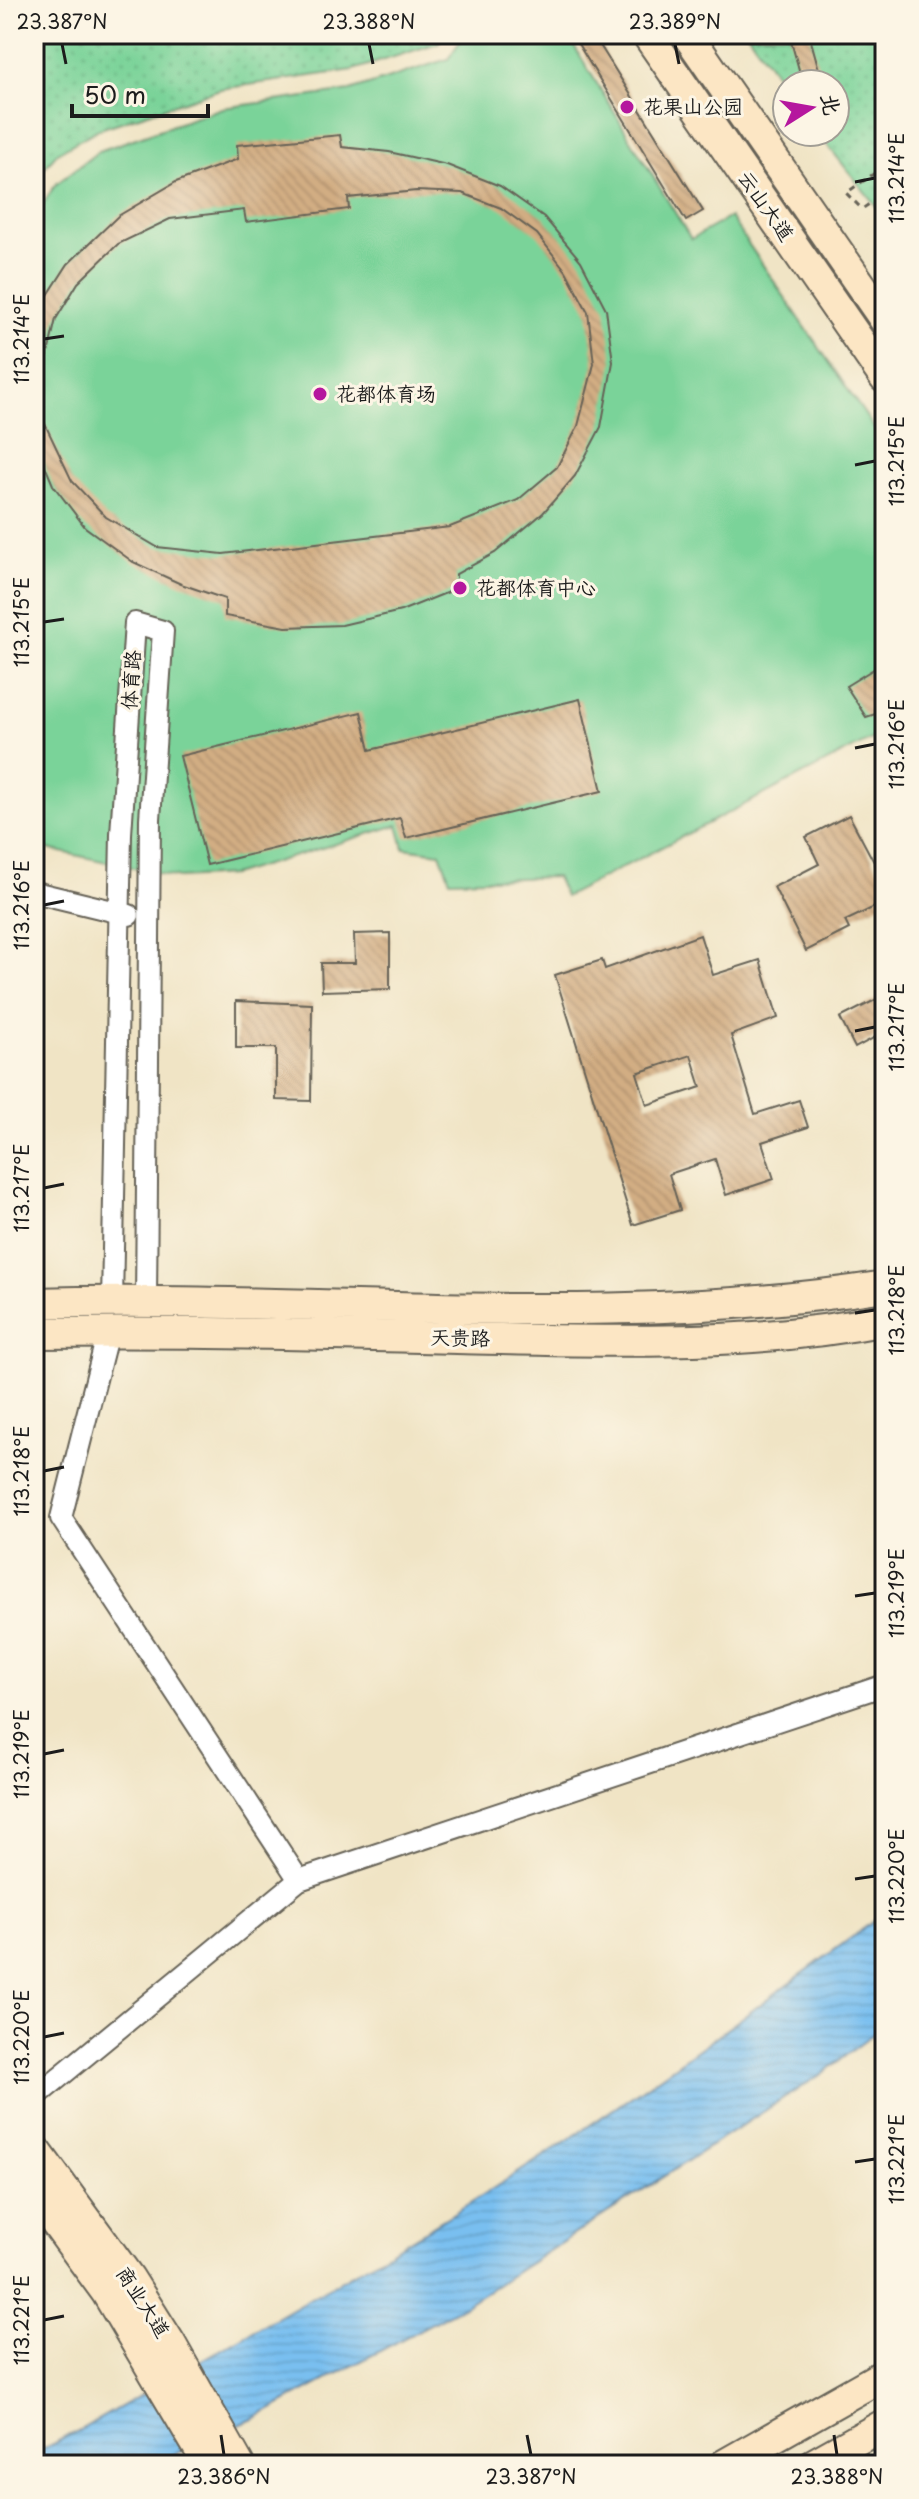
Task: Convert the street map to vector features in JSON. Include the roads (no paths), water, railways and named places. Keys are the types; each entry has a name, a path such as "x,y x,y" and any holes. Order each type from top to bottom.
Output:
{"main road":[{"name":"云山大道","path":"647,34 885,378"},
{"name":"云山大道","path":"687,34 885,320"},
{"name":"天贵路","path":"38,1297 146,1303 188,1301 657,1308 783,1300 885,1286"},
{"name":"天贵路","path":"34,1333 186,1331 665,1342 789,1334 885,1320"},
{"name":"商业大道","path":"34,2148 129,2278 160,2353 212,2452 239,2465"},
{"name":"商业大道","path":"34,2193 107,2293 160,2353"},
{"path":"724,2465 885,2374"},
{"path":"812,2465 885,2424"}],"street":[{"name":"体育路","path":"112,1302 121,834 135,623 163,631 150,819 146,1303"},
{"path":"34,892 149,919"},
{"path":"108,1332 61,1518 299,1880"},
{"path":"34,2098 299,1880 885,1685"}],"water":[{"path":"885,1913 885,2025 823,2073 462,2307 255,2418 150,2465 34,2465 34,2453 301,2304 519,2172 659,2078"}],"place":[{"name":"花果山公园","path":"627,107"},
{"name":"花都体育场","path":"320,394"},
{"name":"花都体育中心","path":"460,588"}]}
